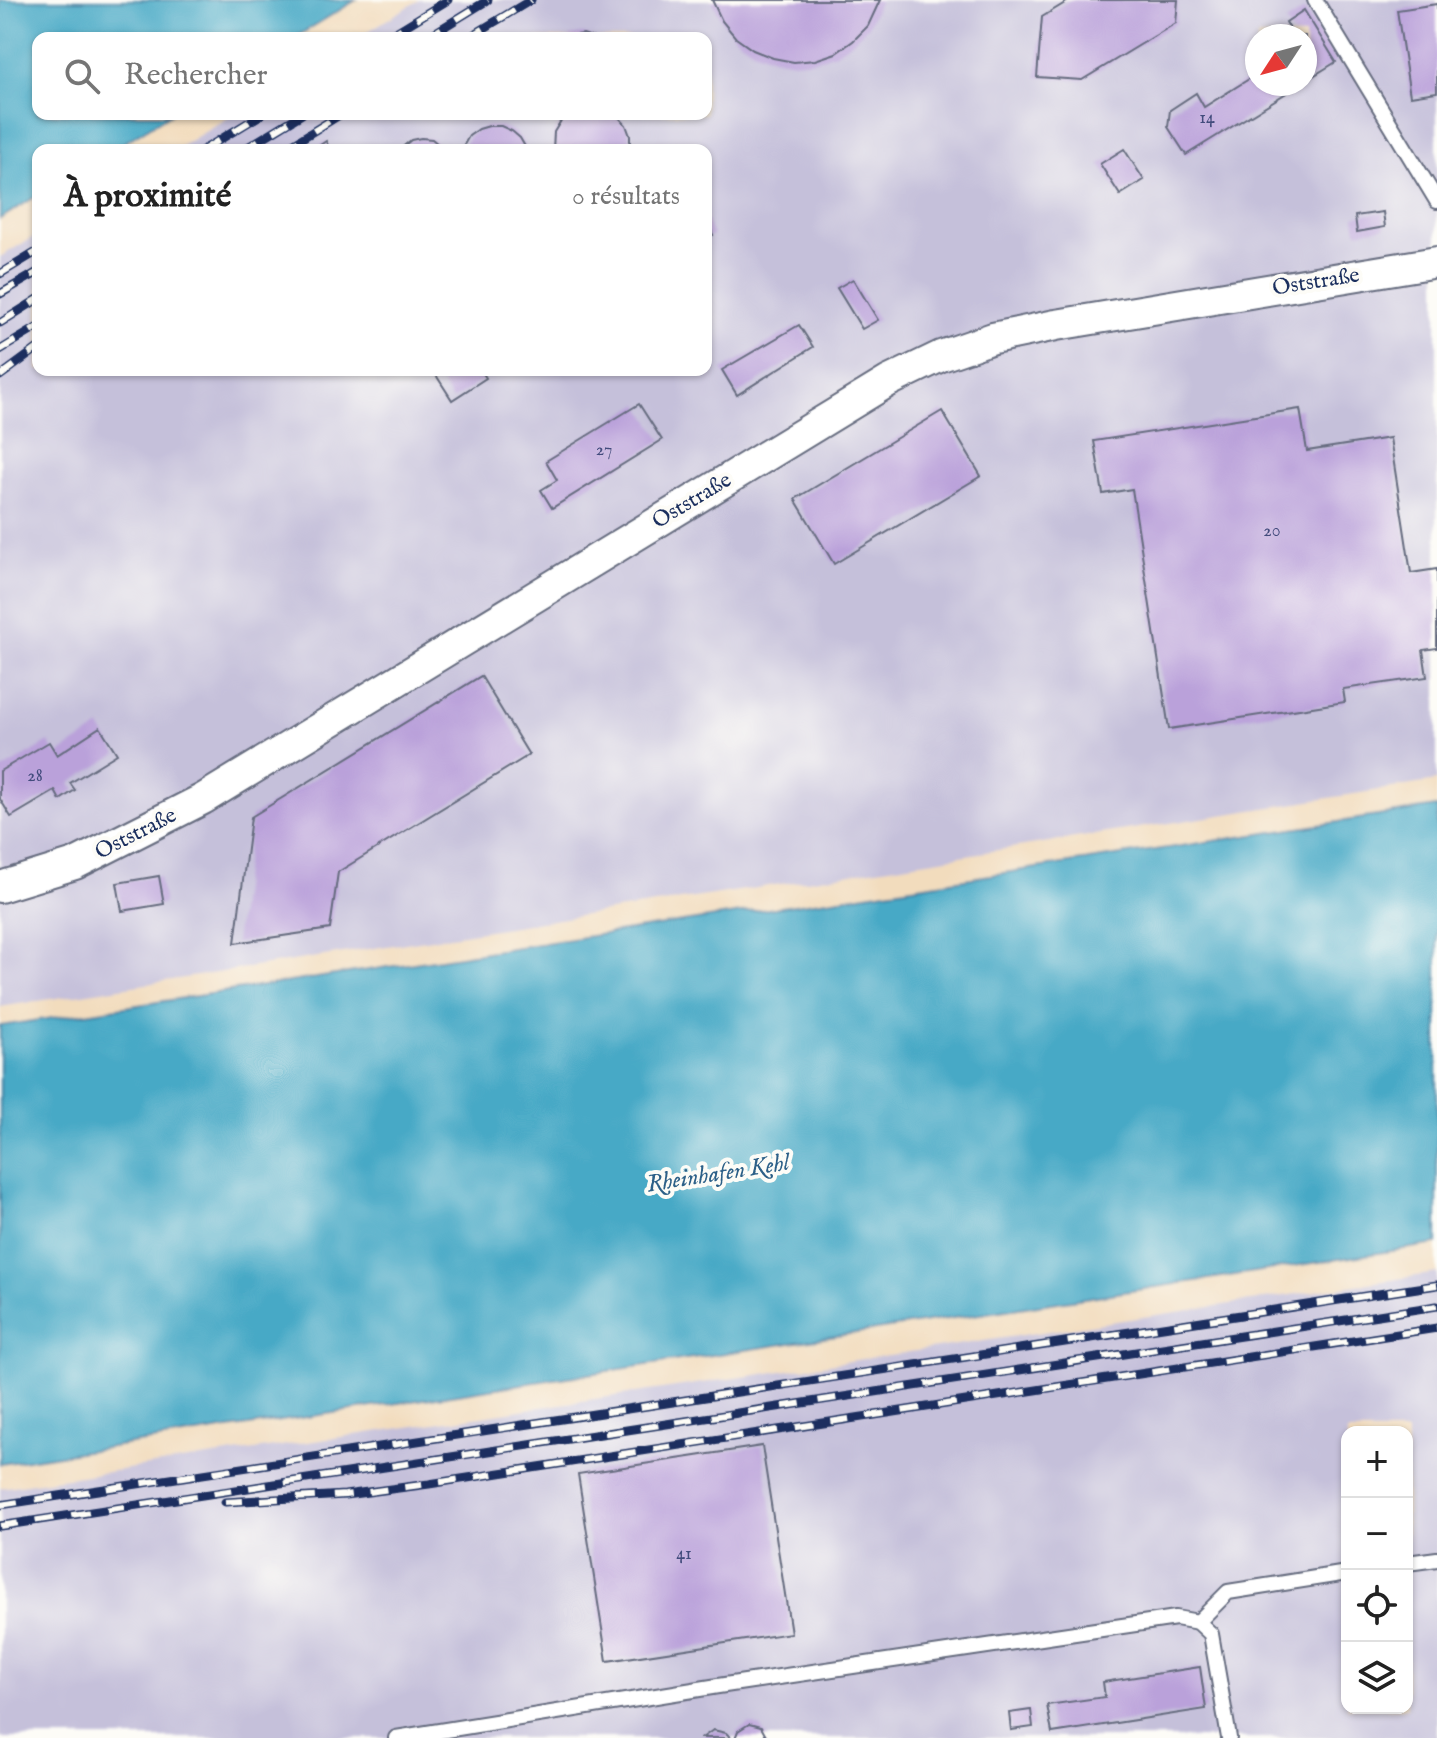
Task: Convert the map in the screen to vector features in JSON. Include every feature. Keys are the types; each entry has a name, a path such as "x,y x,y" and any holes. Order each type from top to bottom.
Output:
{"street":[{"name":"Oststraße","path":"0,887 75,864 203,799 889,381 941,356 993,338 1056,325 1437,262"}],"lane":[{"path":"1315,0 1437,201"},
{"path":"1413,1562 1437,1559"},
{"path":"1198,1622 1228,1592 1341,1574"},
{"path":"396,1738 718,1686 1176,1618 1198,1622 1211,1634 1229,1738"}],"shaded area":[{"path":"419,0 1437,0 1437,781 0,1007 0,257 32,238 32,376 712,376 712,144 185,144 224,120 712,120 712,32 367,32"},
{"path":"1437,1273 1437,1738 0,1738 0,1488"}],"water":[{"path":"0,0 356,0 304,32 32,32 32,120 160,120 122,144 32,144 32,199 0,219"},
{"name":"Rheinhafen Kehl","path":"1437,807 1437,1244 0,1464 0,1026"}],"building":[{"path":"712,0 880,0 868,26 853,41 836,53 815,60 794,62 753,50 736,38 722,21"},
{"path":"1070,0 1178,0 1176,23 1082,80 1037,77 1042,17"},
{"path":"1437,4 1437,92 1410,96 1397,10"},
{"path":"1304,10 1313,24 1287,24"},
{"path":"1317,31 1336,62 1317,74"},
{"path":"1245,81 1245,96 1282,96 1186,155 1168,127 1170,110 1196,93 1204,107"},
{"path":"561,120 621,120 630,136 630,144 553,144 554,132"},
{"path":"501,126 512,131 524,144 464,144 479,129"},
{"path":"432,139 438,144 406,144 411,140"},
{"path":"1124,149 1144,180 1120,195 1100,164"},
{"path":"1383,212 1385,227 1357,232 1355,216"},
{"path":"853,279 878,320 862,329 837,288"},
{"path":"799,325 813,347 737,395 722,370"},
{"path":"437,376 485,376 486,378 452,400"},
{"path":"639,404 662,440 552,508 541,490 557,480 546,461"},
{"path":"1300,409 1307,451 1390,438 1411,573 1437,569 1437,648 1423,650 1427,677 1343,689 1345,702 1169,729 1132,489 1103,494 1094,441"},
{"path":"942,411 981,476 834,564 795,499"},
{"path":"481,676 529,755 338,872 330,929 235,943 251,817"},
{"path":"100,727 117,754 70,783 75,790 60,800 55,791 11,817 0,799 0,771 49,742 57,755"},
{"path":"159,876 164,904 122,911 117,883"},
{"path":"762,1446 791,1633 607,1661 578,1474"},
{"path":"1200,1667 1206,1709 1052,1733 1047,1705 1105,1697 1103,1682"},
{"path":"1031,1710 1033,1727 1011,1730 1009,1713"},
{"path":"749,1724 761,1727 767,1738 735,1738 738,1731"},
{"path":"713,1730 726,1733 731,1738 702,1738"}],"railway":[{"path":"396,32 448,0"},
{"path":"436,32 488,0"},
{"path":"478,32 531,0"},
{"path":"213,144 252,120"},
{"path":"253,144 292,120"},
{"path":"293,144 331,120"},
{"path":"0,274 32,255"},
{"path":"0,294 32,275"},
{"path":"0,323 32,303"},
{"path":"0,350 32,331"},
{"path":"0,376 32,352"},
{"path":"0,1505 1437,1285"},
{"path":"0,1526 1437,1306"},
{"path":"225,1502 345,1495 429,1484 1437,1328"}]}
